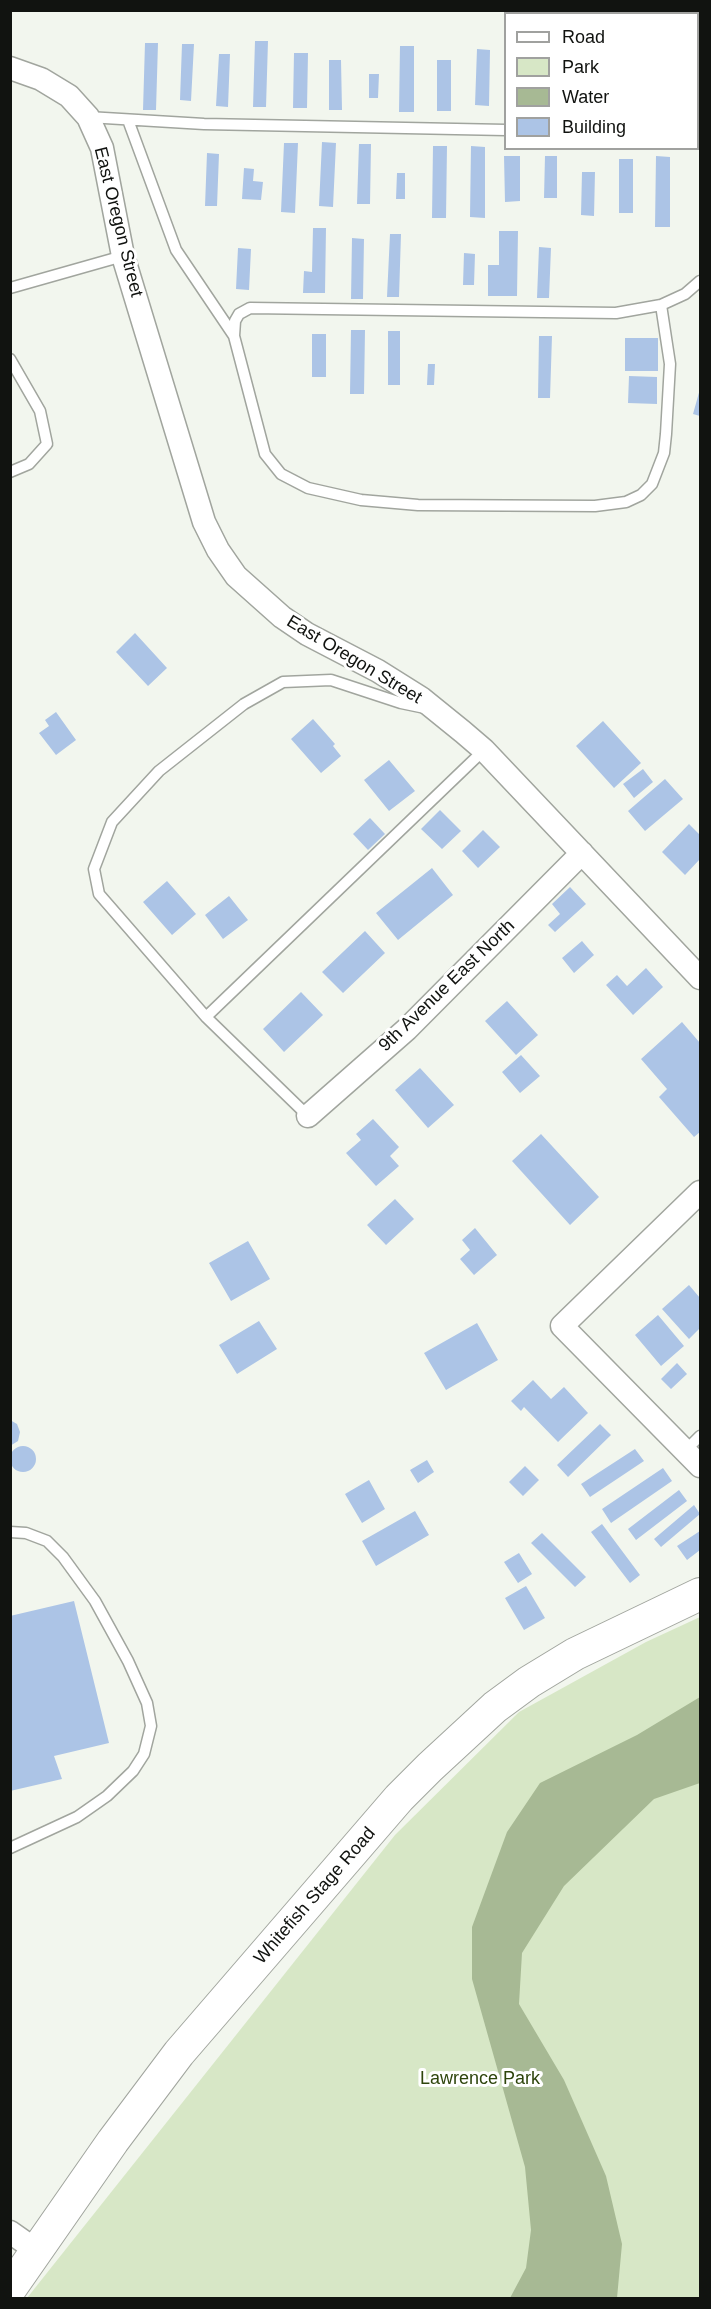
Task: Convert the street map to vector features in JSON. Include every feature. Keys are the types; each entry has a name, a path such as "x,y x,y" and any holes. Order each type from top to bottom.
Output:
{"main road":[{"name":"Whitefish Stage Road","path":"10,2289 113,2141 179,2054 399,1798 495,1707 529,1682 575,1654 700,1594"}],"street":[{"name":"East Oregon Street","path":"10,68 41,79 69,96 88,117 102,148 123,256 204,522 218,550 236,576 282,617 307,634 378,671 435,709 484,750 700,978"},
{"name":"9th Avenue East North","path":"309,1116 407,1029 582,853"},
{"path":"696,1451 562,1326 700,1192"},
{"path":"10,2232 37,2251"}],"lane":[{"path":"88,117 504,130"},
{"path":"128,120 176,250 234,336"},
{"path":"10,288 123,256"},
{"path":"662,305 670,364 664,453 652,484 641,495 613,505 418,505 361,500 308,488 281,474 265,454 234,336 234,321 239,314 250,308 616,313 662,305 685,294 700,281"},
{"path":"10,359 40,411 47,444 29,464 10,472"},
{"path":"309,1116 206,1017 99,894 94,869 112,822 159,771 244,704 283,682 331,680 401,703 435,709"},
{"path":"206,1017 484,750"},
{"path":"10,1532 26,1533 47,1541 63,1557 95,1601 128,1661 147,1702 151,1726 144,1754 133,1771 107,1796 77,1817 10,1848"}],"green space":[{"name":"Lawrence Park","path":"700,1617 700,2298 27,2298 395,1835 519,1712 646,1642"}],"water":[{"path":"700,1697 700,1783 654,1799 564,1886 522,1953 519,2004 564,2080 606,2176 622,2244 617,2298 510,2298 526,2268 531,2230 525,2167 472,1979 472,1927 507,1832 540,1783 637,1735"}],"building":[{"path":"255,41 268,41 266,107 253,107"},
{"path":"145,43 158,43 156,110 143,110"},
{"path":"182,44 194,44 191,101 180,100"},
{"path":"400,46 414,46 414,112 399,112"},
{"path":"477,49 490,50 489,106 475,105"},
{"path":"294,53 308,53 307,108 293,108"},
{"path":"219,54 230,54 228,107 216,106"},
{"path":"329,60 341,60 342,110 329,110"},
{"path":"437,60 451,60 451,111 437,111"},
{"path":"369,74 379,74 378,98 369,98"},
{"path":"322,142 336,143 333,207 319,206"},
{"path":"284,143 298,143 295,213 281,212"},
{"path":"359,144 371,144 370,204 357,204"},
{"path":"433,146 447,146 446,218 432,218"},
{"path":"471,146 485,147 485,218 470,217"},
{"path":"207,153 219,154 217,206 205,206"},
{"path":"504,156 520,156 520,201 505,202"},
{"path":"545,156 557,156 557,198 544,198"},
{"path":"656,156 670,157 670,227 655,227"},
{"path":"619,159 633,159 633,213 619,213"},
{"path":"244,168 254,169 253,181 263,182 261,200 242,199"},
{"path":"582,172 595,172 594,216 581,215"},
{"path":"397,173 405,173 405,199 396,199"},
{"path":"313,228 326,228 325,293 303,293 304,271 312,272"},
{"path":"499,231 518,231 517,296 488,296 488,265 499,265"},
{"path":"390,234 401,234 399,297 387,297"},
{"path":"352,238 364,239 363,299 351,299"},
{"path":"539,247 551,248 549,298 537,298"},
{"path":"238,248 251,249 249,290 236,289"},
{"path":"464,253 475,254 474,285 463,285"},
{"path":"351,330 365,330 364,394 350,394"},
{"path":"388,331 400,331 400,385 388,385"},
{"path":"312,334 326,334 326,377 312,377"},
{"path":"539,336 552,336 550,398 538,398"},
{"path":"625,338 658,338 658,371 625,371"},
{"path":"428,364 435,364 434,385 427,385"},
{"path":"629,376 657,377 657,404 628,403"},
{"path":"700,389 700,416 693,414"},
{"path":"135,633 167,668 148,686 116,652"},
{"path":"56,712 76,740 56,755 39,733 49,726 45,720"},
{"path":"313,719 335,744 333,746 341,756 321,773 291,739"},
{"path":"603,721 641,763 614,788 576,746"},
{"path":"389,760 415,791 389,811 364,780"},
{"path":"643,769 653,782 634,798 623,784"},
{"path":"665,779 683,799 645,831 628,811"},
{"path":"440,810 461,831 442,849 421,829"},
{"path":"370,818 385,834 368,850 353,834"},
{"path":"689,824 700,835 700,859 685,875 662,852"},
{"path":"483,830 500,847 478,868 462,851"},
{"path":"432,868 453,895 398,940 376,913"},
{"path":"167,881 196,914 172,935 143,902"},
{"path":"570,887 586,904 555,932 548,925 560,914 552,904"},
{"path":"229,896 248,920 223,939 205,915"},
{"path":"365,931 385,953 343,993 322,972"},
{"path":"582,941 594,955 574,973 562,958"},
{"path":"646,968 663,987 633,1015 606,985 617,975 627,986"},
{"path":"301,992 323,1015 284,1052 263,1029"},
{"path":"507,1001 538,1035 516,1055 485,1021"},
{"path":"682,1022 700,1043 700,1132 694,1137 659,1097 667,1089 641,1059"},
{"path":"521,1055 540,1076 520,1093 502,1072"},
{"path":"420,1068 454,1105 428,1128 395,1090"},
{"path":"373,1119 399,1147 390,1156 399,1166 376,1186 346,1153 361,1140 356,1134"},
{"path":"541,1134 599,1197 570,1225 512,1161"},
{"path":"395,1199 414,1219 386,1245 367,1225"},
{"path":"475,1228 497,1255 474,1275 460,1259 470,1250 462,1240"},
{"path":"248,1241 270,1279 231,1301 209,1263"},
{"path":"689,1285 700,1298 700,1328 689,1339 662,1309"},
{"path":"658,1315 684,1346 661,1366 635,1335"},
{"path":"259,1321 277,1349 237,1374 219,1345"},
{"path":"477,1323 498,1360 446,1390 424,1353"},
{"path":"677,1363 687,1374 671,1389 661,1379"},
{"path":"533,1380 551,1399 564,1387 588,1413 558,1442 524,1407 521,1411 511,1401"},
{"path":"10,1420 17,1424 20,1432 18,1441 10,1446"},
{"path":"600,1424 611,1435 568,1477 557,1465"},
{"path":"23,1446 32,1450 36,1459 32,1468 23,1472 14,1468 10,1459 14,1450"},
{"path":"635,1449 644,1461 590,1497 581,1484"},
{"path":"427,1460 434,1472 418,1483 410,1470"},
{"path":"525,1466 539,1480 523,1496 509,1482"},
{"path":"663,1468 672,1481 611,1523 602,1509"},
{"path":"369,1480 385,1509 362,1523 345,1494"},
{"path":"679,1490 687,1501 636,1540 628,1529"},
{"path":"694,1505 700,1514 661,1547 654,1539"},
{"path":"415,1511 429,1535 376,1566 362,1541"},
{"path":"602,1524 640,1575 630,1583 591,1532"},
{"path":"700,1531 700,1550 687,1560 677,1546"},
{"path":"542,1533 586,1577 575,1587 531,1543"},
{"path":"519,1553 532,1574 518,1583 504,1562"},
{"path":"526,1586 545,1618 524,1630 505,1598"},
{"path":"74,1601 109,1743 54,1756 62,1779 10,1791 10,1616"}]}
